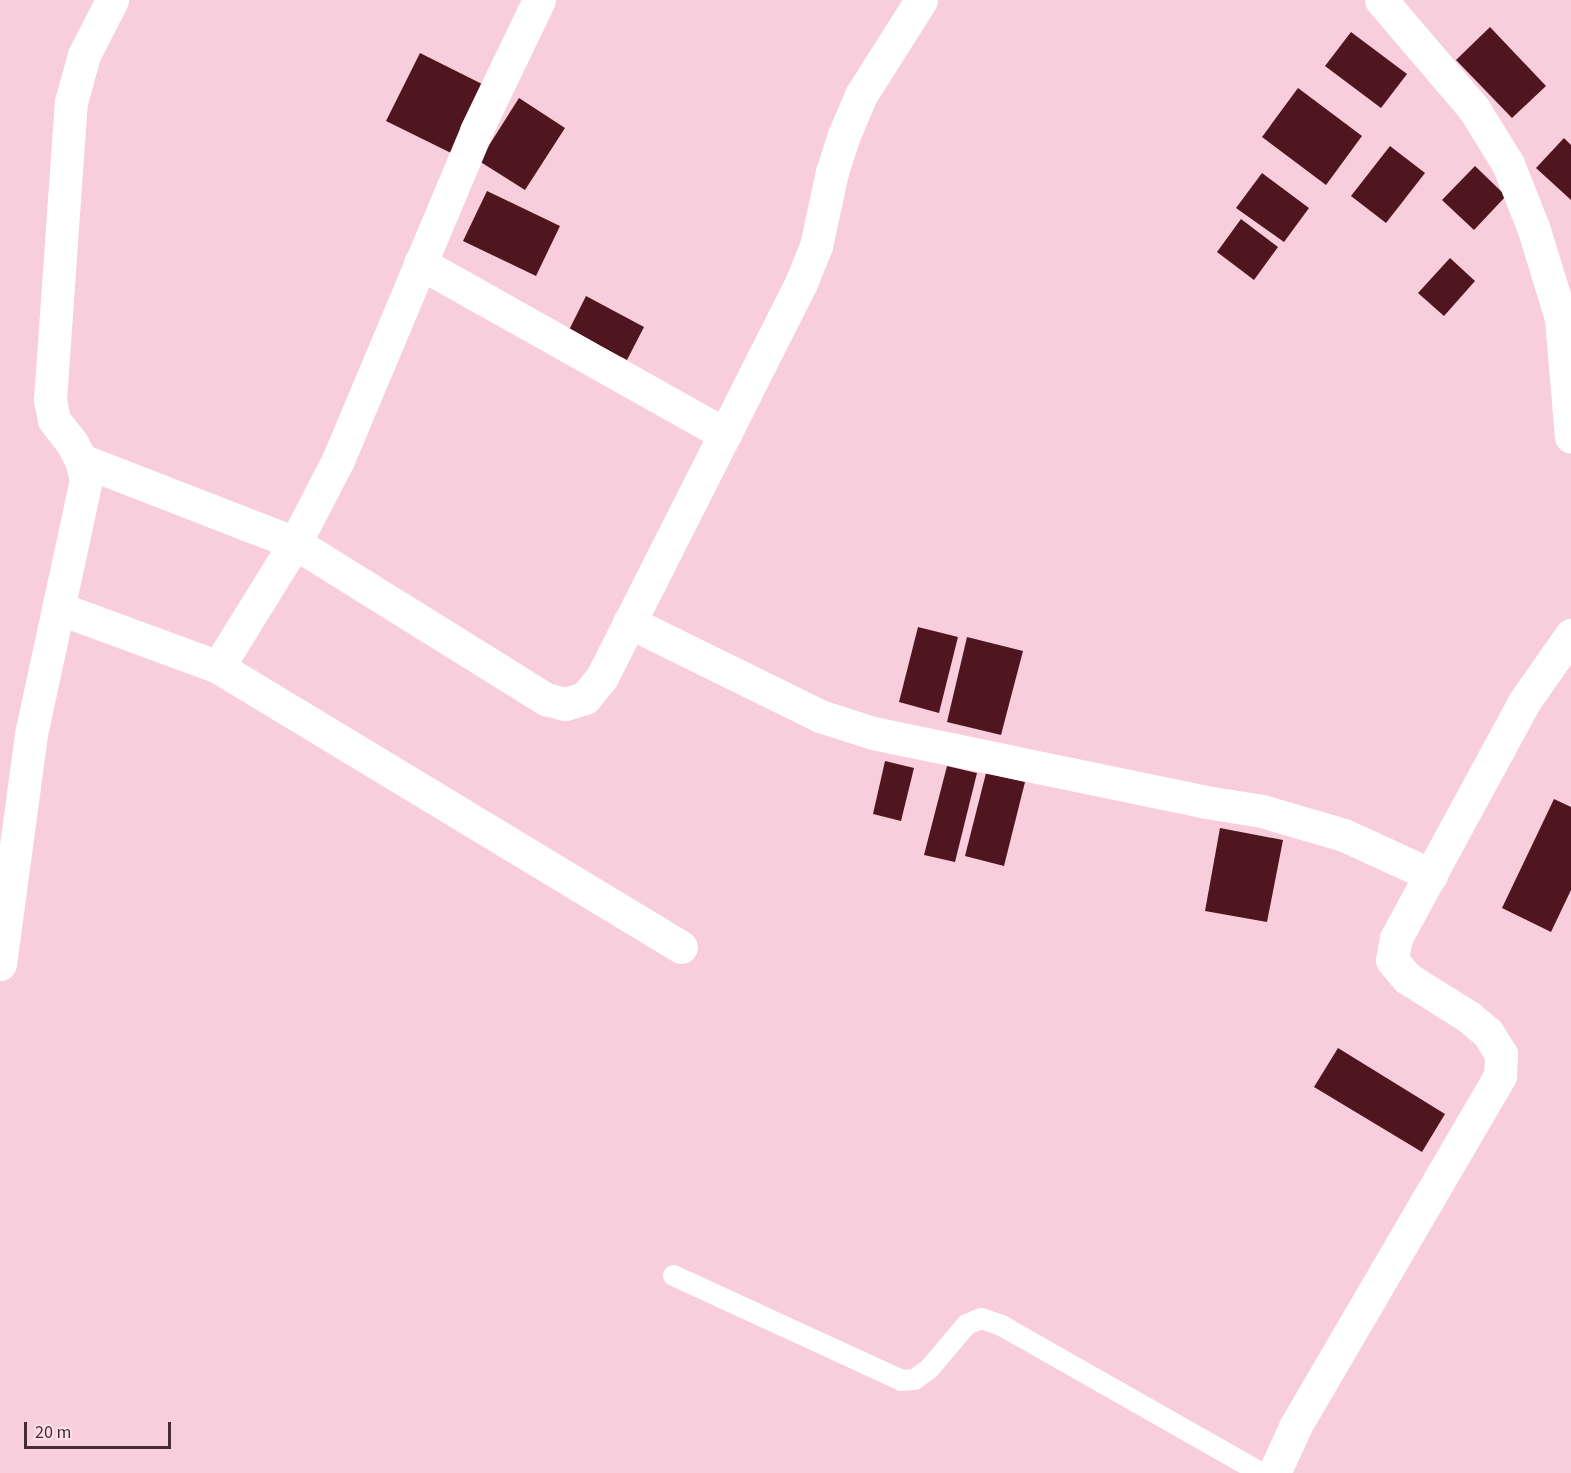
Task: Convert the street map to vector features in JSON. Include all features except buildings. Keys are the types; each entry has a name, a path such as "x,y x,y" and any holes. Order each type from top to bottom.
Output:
{"street":[{"path":"0,964 31,734 86,480 81,460 72,443 54,420 50,388 71,102 84,55 112,0"},
{"path":"218,667 295,543 338,460 476,131 539,0"},
{"path":"81,460 295,543 546,699 565,704 585,698 602,676 801,284 816,246 832,171 861,95 921,0"},
{"path":"1381,0 1474,109 1509,164 1533,227 1561,318 1571,437"},
{"path":"420,263 725,434"},
{"path":"58,608 218,667 681,947"},
{"path":"629,622 819,716 873,733 1206,802 1262,811 1344,835 1431,875"},
{"path":"1274,1473 1296,1425 1500,1076 1501,1054 1488,1033 1469,1017 1407,978 1392,960 1396,938 1524,702 1571,635"}],"lane":[{"path":"673,1275 901,1380 914,1379 929,1368 966,1324 981,1318 1002,1325 1261,1473"}]}
